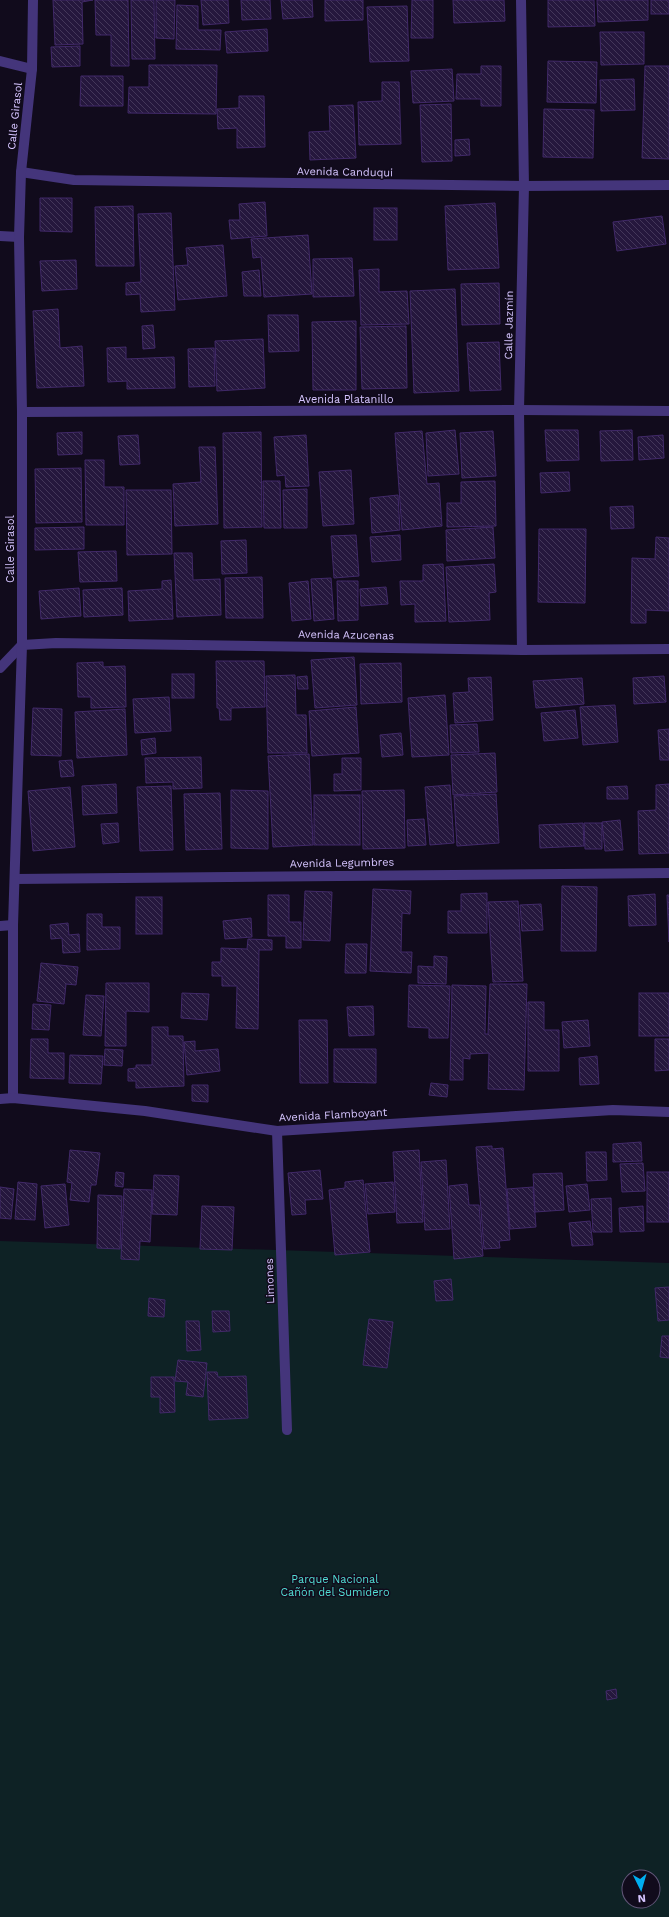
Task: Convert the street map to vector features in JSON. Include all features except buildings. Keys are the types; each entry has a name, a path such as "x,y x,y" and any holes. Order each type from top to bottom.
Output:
{"street":[{"name":"Calle Girasol","path":"13,1098 13,924 22,645 22,412 19,237 21,172 32,69 33,0"},
{"name":"Calle Jazmín","path":"521,0 524,186 519,410 522,650"},
{"path":"0,61 32,69"},
{"name":"Avenida Canduqui","path":"21,172 74,180 524,186 669,186"},
{"path":"0,236 19,237"},
{"name":"Avenida Platanillo","path":"22,412 519,410 669,411"},
{"name":"Avenida Azucenas","path":"22,645 56,643 522,650 669,649"},
{"path":"0,668 22,645"},
{"name":"Avenida Legumbres","path":"15,879 669,873"},
{"path":"0,926 13,924"},
{"name":"Avenida Flamboyant","path":"0,1099 13,1098 145,1110 277,1131 613,1110 669,1112"},
{"name":"Limones","path":"277,1131 287,1430"}],"green space":[{"name":"Parque Nacional Cañón del Sumidero","path":"0,1241 669,1263 669,1917 0,1917"}]}
